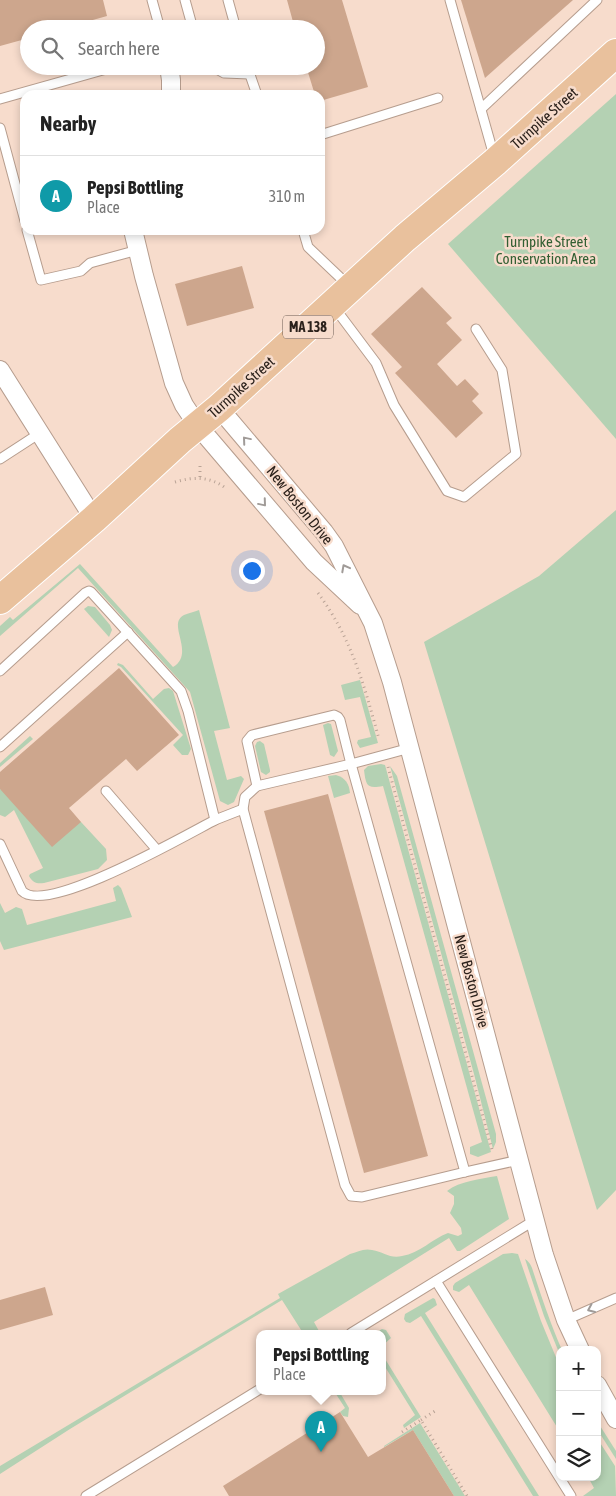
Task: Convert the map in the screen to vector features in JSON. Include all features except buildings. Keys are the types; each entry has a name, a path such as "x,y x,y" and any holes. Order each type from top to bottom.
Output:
{"main road":[{"name":"Turnpike Street","path":"0,600 219,408 405,238 495,162 616,54"}],"street":[{"path":"170,75 171,90"},
{"name":"New Boston Drive","path":"134,235 174,384 184,405 198,426 314,562 367,612"},
{"path":"0,370 94,519"},
{"name":"New Boston Drive","path":"219,408 324,532 374,623 410,748 535,1220 555,1288 566,1320 578,1346"},
{"path":"600,1391 616,1419"}],"lane":[{"path":"152,0 158,20"},
{"path":"185,0 191,20"},
{"path":"228,0 234,20"},
{"path":"450,0 495,162"},
{"path":"481,109 597,0"},
{"path":"32,90 85,75"},
{"path":"251,75 255,90"},
{"path":"0,99 20,93"},
{"path":"325,132 438,98"},
{"path":"0,128 20,202"},
{"path":"28,235 41,280 81,271 90,263 138,250"},
{"path":"304,235 308,247 342,297 376,363 394,405 447,491 464,497 516,454 502,370 476,329"},
{"path":"0,459 40,433"},
{"path":"0,671 87,591 94,594 176,684 185,700 215,820"},
{"path":"0,747 128,632"},
{"path":"257,786 247,741 249,737 257,733 328,716 334,715 338,717 465,1172"},
{"path":"410,748 257,786 245,797 243,809 348,1192 351,1196 362,1197 519,1160"},
{"path":"106,791 157,850"},
{"path":"0,844 22,891 26,895 31,896 50,895 99,879 215,820 243,809"},
{"path":"356,1330 535,1220"},
{"path":"436,1281 571,1496"},
{"path":"566,1320 616,1298"},
{"path":"86,1496 256,1391"}],"path":[{"path":"200,466 200,478"},
{"path":"175,482 189,478 200,478 214,481 227,490"},
{"path":"316,591 333,615 358,667 379,739"},
{"path":"388,766 492,1150"},
{"path":"402,1432 435,1410"},
{"path":"421,1420 467,1496"}],"green space":[{"name":"Turnpike Street Conservation Area","path":"616,94 616,439 448,244"},
{"path":"616,510 616,1190 597,1210 424,642 539,576"},
{"path":"80,564 173,667 179,661 182,654 178,625 179,619 184,615 199,610 230,728 214,731 227,780 241,776 244,779 234,802 228,805 220,801 190,692 78,568 0,636 0,626 10,617 13,620"},
{"path":"88,606 95,607 110,625 112,630 109,637 84,609"},
{"path":"118,663 123,665 153,699 164,689 169,688 173,691 191,749 188,755 182,755 173,745 183,735 121,667 117,665"},
{"path":"360,680 378,743 360,748 357,743 358,740 371,737 360,697 345,700 341,685"},
{"path":"331,724 338,751 334,757 330,755 323,725"},
{"path":"30,736 33,739 0,767 0,763"},
{"path":"260,741 264,744 270,770 266,775 261,772 255,746"},
{"path":"385,765 491,1152 478,1157 470,1154 470,1147 482,1142 383,786 370,786 366,780 364,770 368,766"},
{"path":"390,766 397,776 496,1134 496,1142 493,1149 474,1074"},
{"path":"336,775 346,782 350,793 334,798 328,776"},
{"path":"0,789 81,822 106,849 107,860 98,869 44,883 34,882 29,876 30,874 43,868 14,810 5,817 0,815"},
{"path":"118,885 121,888 132,917 4,950 0,941 0,903 5,913 16,907 22,909 27,925 116,901 113,888"},
{"path":"497,1176 509,1219 460,1251 457,1251 449,1238 314,1322 318,1330 301,1330 282,1300 70,1429 0,1474 0,1466 280,1298 278,1294 350,1254 361,1250 369,1250 398,1257 415,1252 448,1233 458,1236 462,1234 461,1228 450,1213 454,1204 454,1196 447,1191 477,1179"},
{"path":"503,1254 518,1254 541,1321 556,1357 556,1426 469,1285 459,1292 453,1290 455,1283"},
{"path":"525,1259 532,1268 560,1346 556,1346"},
{"path":"433,1298 437,1305 425,1313 539,1496 533,1496 421,1316 410,1323 404,1319 405,1314"},
{"path":"386,1330 391,1338 386,1342"},
{"path":"386,1360 421,1417 404,1428 403,1425 415,1415 386,1368"},
{"path":"337,1395 341,1395 349,1408 348,1417 343,1416 340,1412 345,1408"},
{"path":"420,1423 465,1496 454,1496 413,1430 384,1447"},
{"path":"601,1427 616,1451 616,1459 601,1435"},
{"path":"601,1444 615,1466 616,1496 583,1496 594,1488 590,1481 601,1481"}],"place":[{"name":"Pepsi Bottling","path":"321,1452"}]}
